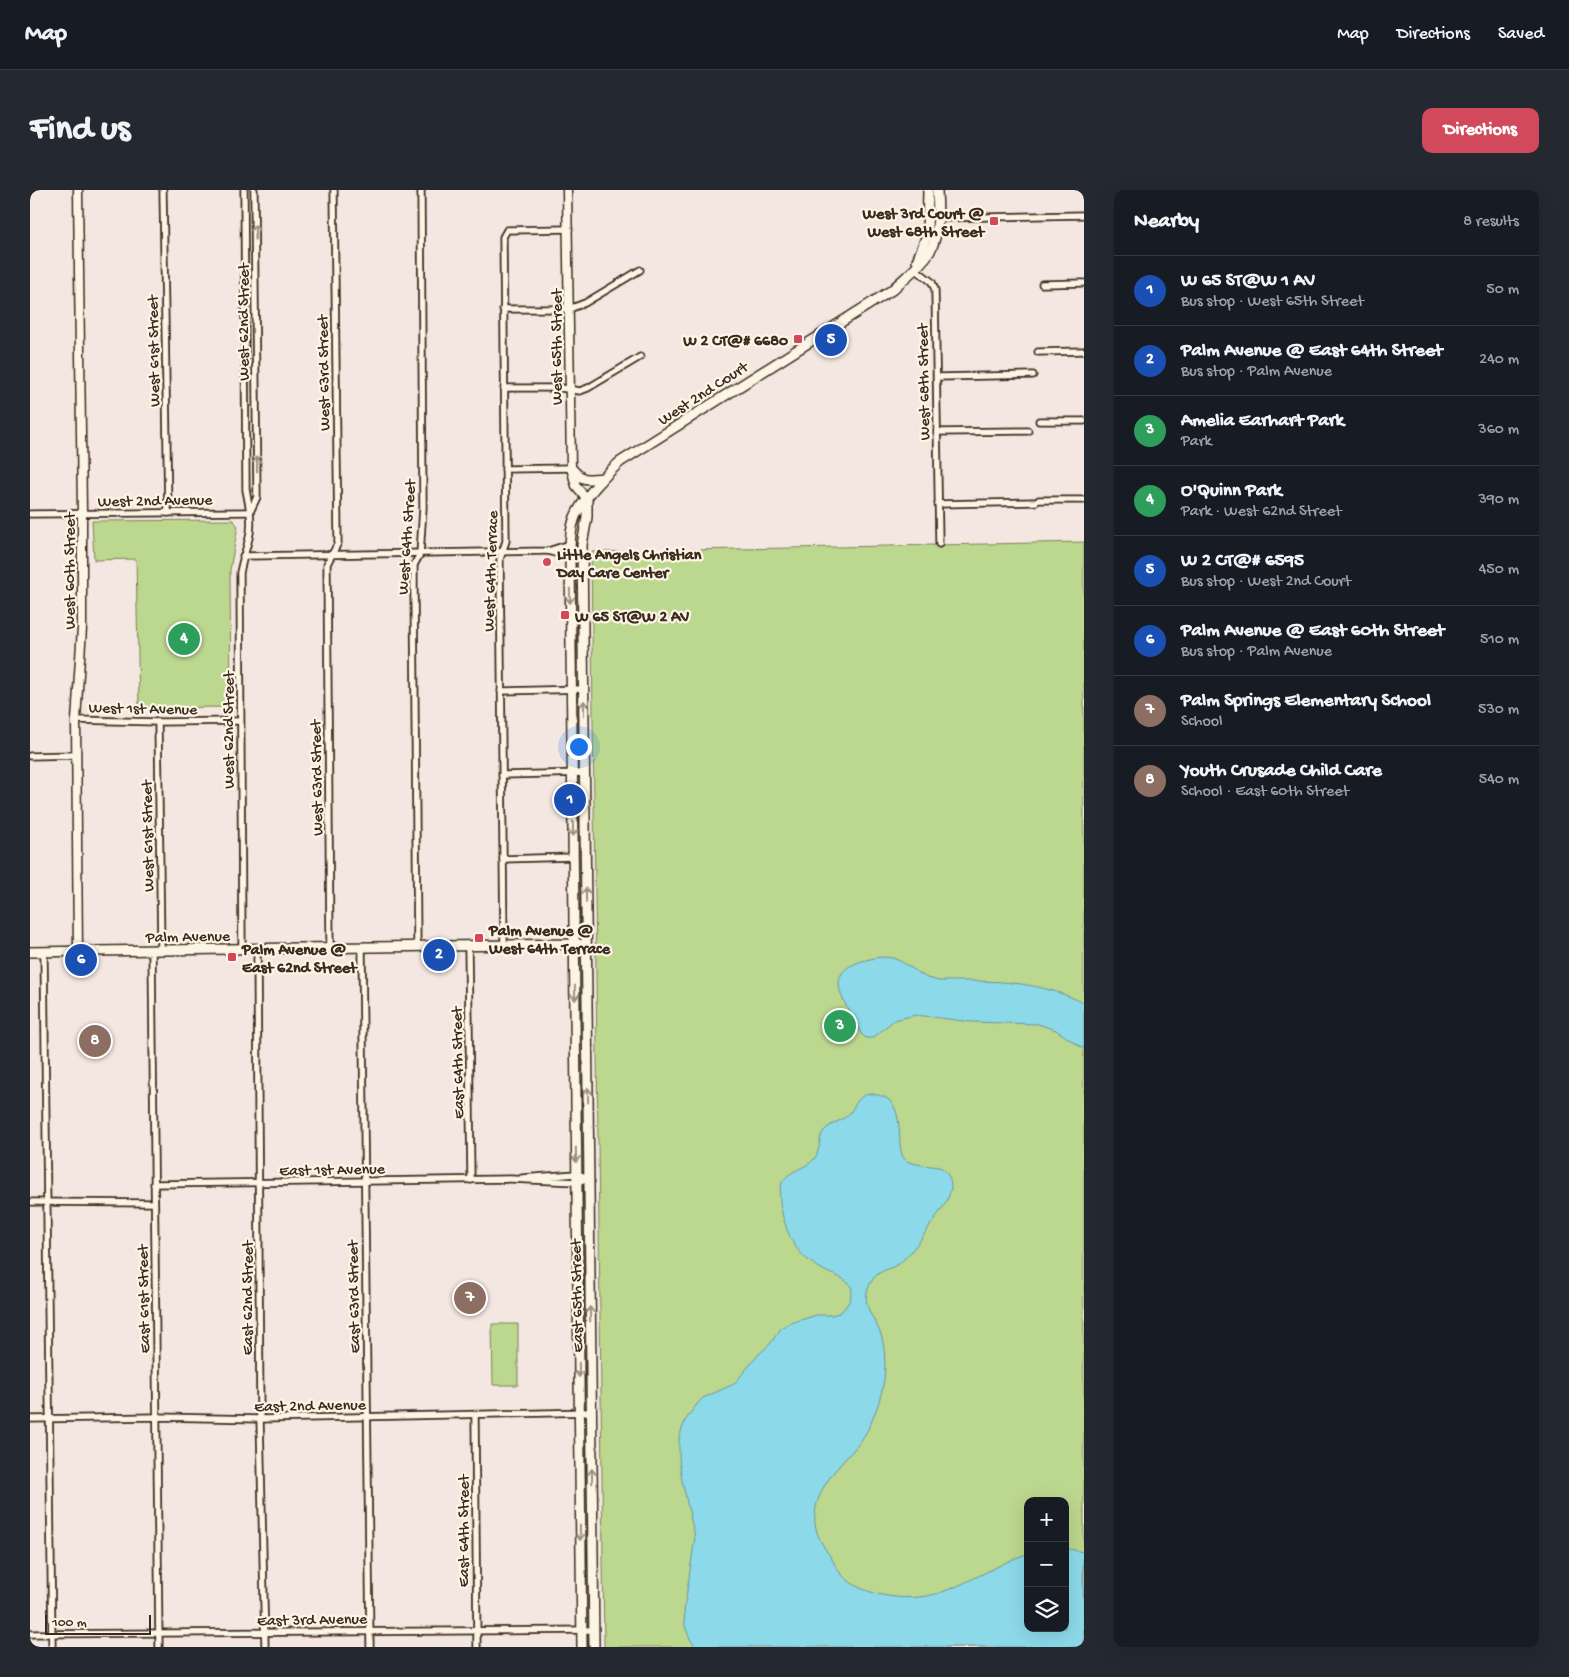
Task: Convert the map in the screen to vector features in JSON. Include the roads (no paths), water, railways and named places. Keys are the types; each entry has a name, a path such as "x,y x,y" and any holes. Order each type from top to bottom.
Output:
{"main road":[{"path":"914,268 928,235 928,190"},
{"path":"914,268 929,252 936,232 938,218 937,190"},
{"name":"West 2nd Court","path":"587,499 603,478 620,462 892,290 914,268"},
{"path":"571,468 581,478 603,478"},
{"path":"574,944 570,544 575,516 587,499"},
{"path":"586,944 582,545 587,517 587,499"},
{"name":"East 65th Street","path":"574,944 582,1647"},
{"name":"Palm Avenue","path":"30,952 586,944"},
{"name":"East 65th Street","path":"586,944 594,1647"}],"street":[{"name":"West 60th Street","path":"78,190 82,513 82,628 76,720 78,951"},
{"name":"West 61st Street","path":"163,190 168,513"},
{"name":"West 62nd Street","path":"242,949 240,573 243,556 250,537 250,512 246,490 244,190"},
{"name":"West 62nd Street","path":"250,512 257,497 254,190"},
{"name":"West 63rd Street","path":"330,948 327,564 338,542 334,190"},
{"name":"West 64th Street","path":"417,946 414,565 420,554 424,508 421,190"},
{"name":"West 65th Street","path":"567,190 571,468 576,486 587,499"},
{"path":"938,218 1084,214"},
{"name":"West 64th Terrace","path":"504,945 500,559 506,541 503,237 507,230 569,229"},
{"name":"West 68th Street","path":"914,268 932,282 935,290 939,544"},
{"path":"503,309 569,309 585,303 640,270"},
{"path":"1042,284 1084,283"},
{"path":"1038,352 1084,351"},
{"path":"504,388 561,388 580,391 640,358"},
{"path":"936,378 1034,375"},
{"path":"1040,421 1084,421"},
{"path":"937,432 1028,432"},
{"path":"505,469 571,468"},
{"path":"938,504 1084,500"},
{"name":"West 2nd Avenue","path":"30,514 250,512"},
{"path":"243,556 548,550 570,544"},
{"path":"548,550 570,557"},
{"path":"501,691 584,689"},
{"name":"West 1st Avenue","path":"76,720 240,721"},
{"name":"West 61st Street","path":"156,950 158,722"},
{"path":"30,756 76,756"},
{"path":"502,775 585,773"},
{"path":"503,859 573,857"},
{"name":"East 64th Street","path":"468,946 472,1180"},
{"name":"East 63rd Street","path":"362,947 370,1647"},
{"name":"East 62nd Street","path":"257,948 260,1419 265,1647"},
{"name":"East 61st Street","path":"156,950 154,1203 159,1647"},
{"path":"44,952 46,1202 51,1419 52,1647"},
{"name":"East 1st Avenue","path":"154,1184 589,1178"},
{"path":"30,1202 154,1203"},
{"name":"East 2nd Avenue","path":"30,1419 260,1419 591,1412"},
{"name":"East 64th Street","path":"475,1414 477,1647"},
{"name":"East 3rd Avenue","path":"30,1634 593,1630"}],"water":[{"path":"881,957 893,958 927,978 939,981 1030,985 1066,995 1084,1003 1084,1049 1056,1030 1038,1024 972,1022 916,1015 894,1020 873,1038 866,1038 861,1034 846,1006 839,984 841,975 848,967 861,961"},
{"path":"867,1094 886,1098 894,1106 899,1124 903,1157 911,1163 942,1168 948,1175 951,1183 944,1206 913,1249 898,1264 876,1276 868,1288 867,1303 882,1338 885,1359 883,1387 868,1430 833,1473 822,1490 815,1516 817,1532 839,1571 851,1583 875,1593 904,1598 942,1592 1024,1555 1024,1632 1069,1632 1069,1549 1083,1552 1084,1644 1081,1647 696,1647 690,1639 685,1626 684,1611 695,1537 682,1481 679,1437 685,1421 698,1403 703,1398 734,1384 770,1344 782,1327 817,1315 839,1313 850,1300 852,1288 847,1282 818,1267 803,1256 793,1243 782,1213 780,1191 782,1183 790,1174 807,1165 816,1157 823,1132 829,1126 848,1115 862,1096"}],"place":[{"name":"West 3rd Court @ West 68th Street","path":"994,221"},
{"name":"W 2 CT@# 6680","path":"798,339"},
{"name":"W 2 CT@# 6595","path":"831,340"},
{"name":"Little Angels Christian Day Care Center","path":"547,562"},
{"name":"W 65 ST@W 2 AV","path":"565,615"},
{"name":"O'Quinn Park","path":"184,639"},
{"name":"W 65 ST@W 1 AV","path":"570,800"},
{"name":"Palm Avenue @ West 64th Terrace","path":"479,938"},
{"name":"Palm Avenue @ East 64th Street","path":"439,955"},
{"name":"Palm Avenue @ East 62nd Street","path":"232,957"},
{"name":"Palm Avenue @ East 60th Street","path":"81,960"},
{"name":"Amelia Earhart Park","path":"840,1026"},
{"name":"Youth Crusade Child Care","path":"95,1041"},
{"name":"Palm Springs Elementary School","path":"470,1298"}]}
